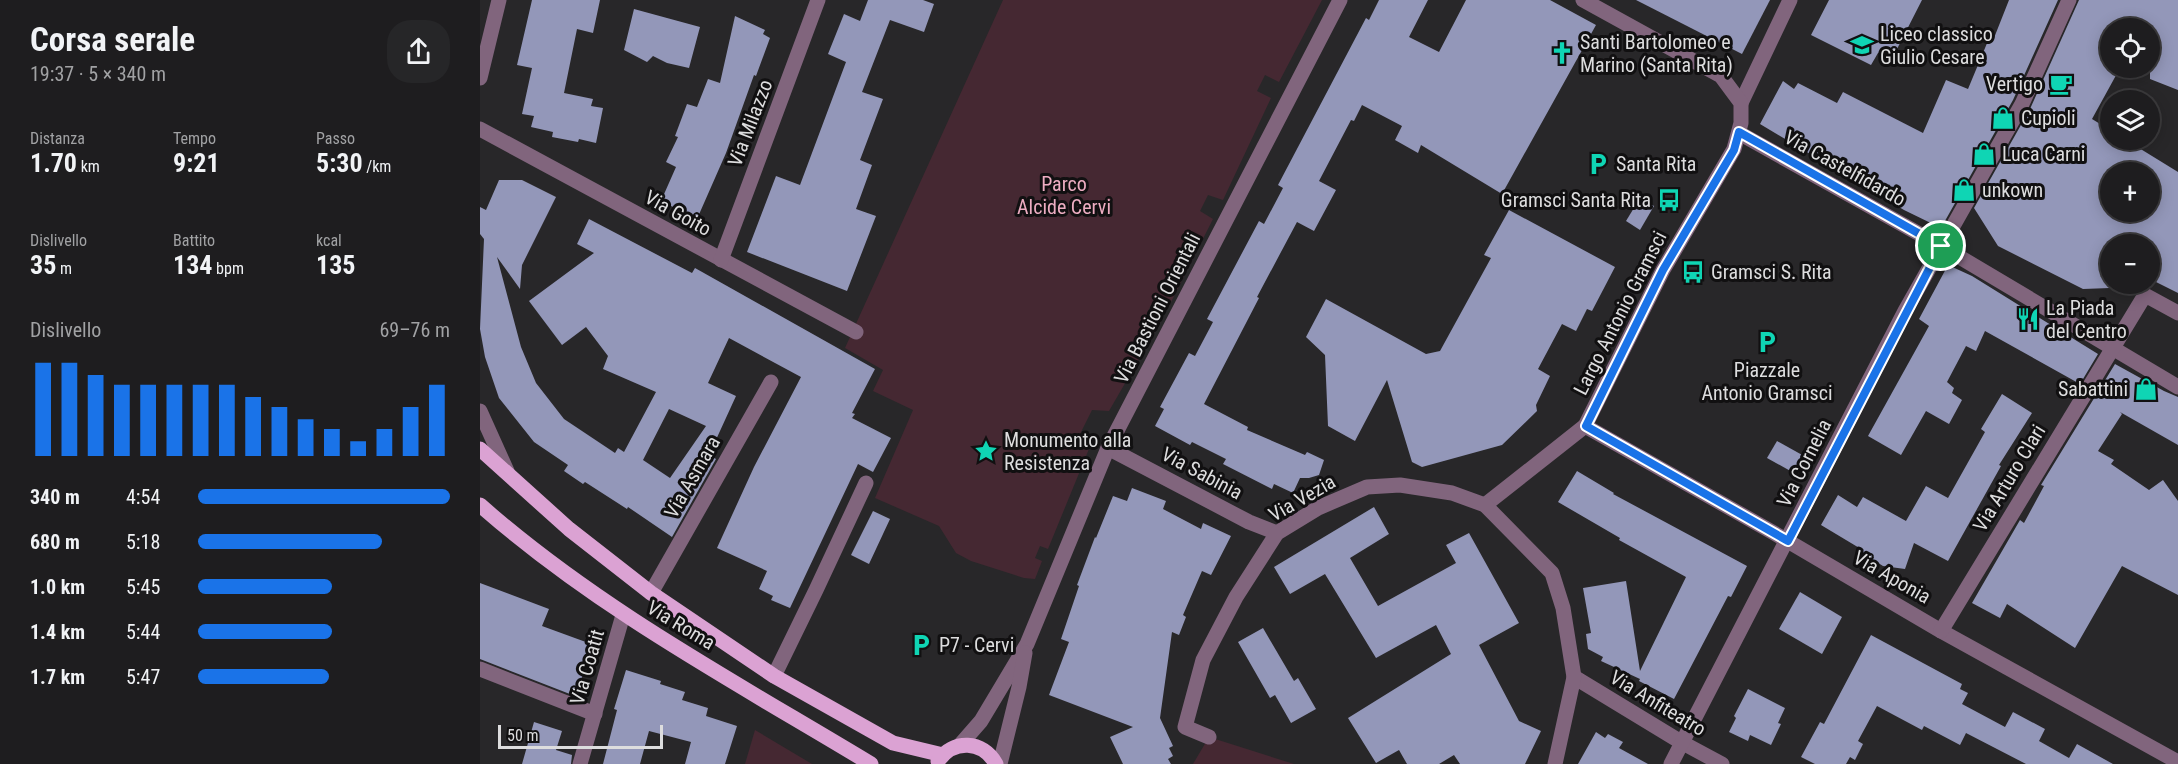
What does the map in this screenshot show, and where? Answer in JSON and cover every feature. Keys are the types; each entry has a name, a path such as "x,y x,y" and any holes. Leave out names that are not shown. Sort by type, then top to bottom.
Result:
{"main road":[{"name":"Via Roma","path":"480,449 569,529 651,593 774,675 893,742 940,759"},
{"name":"Via Roma","path":"480,506 523,543 623,615 871,764"},
{"path":"940,759 951,748 960,745 976,746 984,750 998,764"}],"street":[{"path":"480,78 499,0"},
{"name":"Via Milazzo","path":"721,260 818,0"},
{"name":"Via Bastioni Orientali","path":"960,745 981,721 1027,644 1108,448 1340,0"},
{"path":"1583,0 1721,76 1741,103"},
{"path":"1740,128 1741,103 1790,0"},
{"name":"Via Cornelia","path":"1671,764 1941,246 2022,104 2069,0"},
{"name":"Via Castelfidardo","path":"1740,128 2178,387"},
{"name":"Largo Antonio Gramsci","path":"1586,426 1663,270 1734,150 1740,128"},
{"name":"Via Goito","path":"480,129 856,332"},
{"name":"Via Arturo Clari","path":"1941,631 2145,295 2178,313"},
{"name":"Via Asmara","path":"651,593 771,382"},
{"name":"Via Roma","path":"480,411 507,471"},
{"path":"1485,505 1586,426"},
{"name":"Via Aponia","path":"1586,426 1941,631 2178,762"},
{"name":"Via Sabinia","path":"1108,448 1249,522 1277,533"},
{"path":"774,675 866,483"},
{"name":"Via Vezia","path":"1209,738 1185,727 1203,660 1236,597 1277,533 1318,508 1367,487 1400,485 1435,489 1485,505 1552,573 1563,608 1574,677 1555,764"},
{"name":"Via Coatit","path":"580,764 623,615"},
{"name":"Via Bastioni Orientali","path":"998,764 1019,687 1027,644"},
{"path":"480,669 595,714"},
{"name":"Via Anfiteatro","path":"1574,677 1681,742 1722,764"}],"green space":[{"name":"Parco Alcide Cervi","path":"1003,0 1322,0 1279,82 1265,75 1257,91 1271,98 1223,200 1208,195 1200,211 1213,219 1169,306 1154,299 1147,313 1161,321 1109,411 1092,410 1078,438 1091,444 1048,549 1040,546 1035,558 1042,561 1035,579 1024,578 971,561 956,553 939,526 875,498 913,410 873,391 883,370 845,348"},
{"path":"755,730 812,764 745,764"},
{"path":"1209,737 1294,764 1193,764"}],"building":[{"path":"532,0 600,0 593,33 577,29 564,93 593,99 591,106 603,108 596,143 552,137 553,132 531,127 534,116 522,114 532,68 517,65"},
{"path":"868,0 923,0 934,4 924,32 890,20 862,92 883,99 860,160 872,165 856,209 876,216 847,291 747,252 776,176 800,185 846,62 828,54 844,14 860,21"},
{"path":"1379,0 1428,0 1409,37 1439,52 1466,0 1550,0 1596,25 1502,194 1421,145 1418,153 1395,140 1402,126 1362,105 1354,121 1351,120 1319,181 1336,190 1314,231 1297,222 1204,404 1248,427 1247,430 1305,455 1307,452 1324,460 1319,475 1300,478 1293,493 1274,484 1272,489 1223,464 1226,459 1192,442 1190,445 1155,426 1164,409 1160,407 1189,353 1195,356 1213,322 1207,319 1259,221 1264,224 1283,188 1278,185 1366,18 1369,20"},
{"path":"1636,0 1770,0 1742,54"},
{"path":"1829,0 1922,0 1897,49 1878,53 1871,65 1811,35"},
{"path":"2009,0 2058,0 2013,100 1941,228 1904,210 1760,124 1783,81 1794,89 1798,83 1837,103 1843,92 1923,133 1946,80 1968,89 1990,36 1994,38"},
{"path":"2079,0 2178,0 2178,90 2150,79 2160,78 2160,18 2100,18 2100,78 2115,78 2108,90 2100,90 2100,104 2092,119 2100,124 2100,150 2142,150 2178,172 2178,293 2160,284 2160,234 2100,234 2100,288 2083,289 1998,246 1974,208 2030,109"},
{"path":"634,9 700,27 689,68 667,63 653,56 647,62 624,50"},
{"path":"735,16 765,30 763,34 770,38 726,153 697,219 661,201 676,167 666,162 678,137 675,136 687,104 697,107 708,79 720,83"},
{"path":"499,180 522,180 556,197 522,265 520,289 497,257 521,347 536,383 564,419 615,453 618,448 624,452 656,392 603,369 608,356 586,327 562,345 529,301 594,253 577,244 589,219 692,273 695,268 875,369 852,413 855,414 852,418 891,438 873,472 858,464 790,608 771,600 773,596 759,589 767,571 717,548 754,467 801,377 729,338 708,383 736,396 709,455 716,459 672,537 628,507 627,509 564,471 568,465 534,442 499,398 485,357 480,329 484,239 480,234 480,207 486,210","holes":["669,409 706,426 670,478 643,460"]},
{"path":"1640,198 1654,206 1640,230 1626,221"},
{"path":"1509,210 1615,267 1592,311 1587,309 1576,331 1562,324 1538,369 1550,376 1536,405 1537,411 1502,445 1422,467 1412,462 1387,380 1355,441 1328,426 1325,355 1306,337 1326,299 1426,354 1440,351 1491,258 1484,255"},
{"path":"1948,265 1972,276 2098,354 2080,384 1985,331 1976,351 1966,346 1947,382 1954,388 1952,393 1962,400 1949,424 1926,411 1901,455 1868,436 1929,326 1919,319"},
{"path":"2115,364 2178,397 2178,445 2120,412 2122,414 2098,451 2114,460 2111,464 2149,490 2163,480 2178,501 2178,595 2122,566 2075,648 2007,604 2000,618 1972,603 2020,520 2024,523 2044,486 2041,485"},
{"path":"2002,394 2032,413 1999,465 2001,466 1948,561 1914,543 1905,569 1883,566 1859,551 1861,549 1821,525 1838,495 1857,507 1863,497 1906,521 1926,486 1948,498 1985,432 1981,429"},
{"path":"1777,441 1804,456 1794,473 1767,458"},
{"path":"1577,471 1613,494 1747,566 1731,597 1728,596 1674,699 1639,681 1640,679 1601,661 1603,657 1588,649 1586,634 1591,633 1583,588 1626,581 1640,671 1686,577 1619,540 1620,538 1558,502"},
{"path":"1132,488 1166,501 1163,509 1201,529 1203,523 1231,536 1211,575 1202,571 1183,615 1186,617 1179,635 1172,632 1160,718 1173,746 1169,748 1173,756 1168,759 1171,764 1123,764 1110,737 1133,727 1049,695 1069,642 1061,639 1079,586 1077,585 1095,537 1113,496 1127,501"},
{"path":"1374,507 1389,534 1350,558 1378,606 1456,563 1446,545 1469,533 1519,623 1479,645 1519,721 1541,731 1525,764 1460,764 1454,755 1439,764 1407,764 1399,750 1376,763 1348,718 1451,654 1436,625 1376,658 1325,574 1290,594 1274,567"},
{"path":"873,511 890,519 869,564 851,555"},
{"path":"480,583 549,609 542,626 594,645 575,696 480,659"},
{"path":"1800,592 1842,617 1822,654 1779,629"},
{"path":"1263,628 1294,681 1298,678 1316,709 1291,723 1275,695 1270,698 1238,642"},
{"path":"1871,635 1962,684 1960,689 1968,693 1962,704 2005,727 2013,712 2045,729 2039,741 2069,758 2077,744 2113,764 2026,764 1966,733 1960,745 1924,726 1922,730 1877,706 1858,741 1863,744 1855,760 1850,757 1846,764 1815,764 1801,757 1820,722 1824,724"},
{"path":"626,670 661,681 660,684 685,692 682,700 708,708 706,716 737,726 725,764 685,764 691,742 649,731 640,764 603,764 617,710 614,709"},
{"path":"1748,689 1785,708 1778,723 1781,724 1771,745 1750,735 1748,741 1729,732 1736,718 1734,716"},
{"path":"534,722 562,731 556,750 572,755 571,764 522,764"},
{"path":"1596,732 1605,738 1608,734 1623,742 1619,748 1648,764 1578,764"}],"place":[{"name":"Liceo classico Giulio Cesare","path":"1862,45"},
{"name":"Santi Bartolomeo e Marino (Santa Rita)","path":"1562,53"},
{"name":"Vertigo","path":"2061,84"},
{"name":"Cupioli","path":"2003,118"},
{"name":"Luca Carni","path":"1984,154"},
{"name":"Santa Rita","path":"1598,164"},
{"name":"unkown","path":"1964,190"},
{"name":"Gramsci Santa Rita","path":"1669,200"},
{"name":"Gramsci S. Rita","path":"1693,272"},
{"name":"La Piada del Centro","path":"2028,319"},
{"name":"Piazzale Antonio Gramsci","path":"1767,342"},
{"name":"Sabattini","path":"2146,389"},
{"name":"Monumento alla Resistenza","path":"986,451"},
{"name":"P7 - Cervi","path":"921,645"}],"route":[{"path":"1739,132 1941,246 1905,311 1788,541 1586,426 1663,270 1734,150 1739,132"}]}
